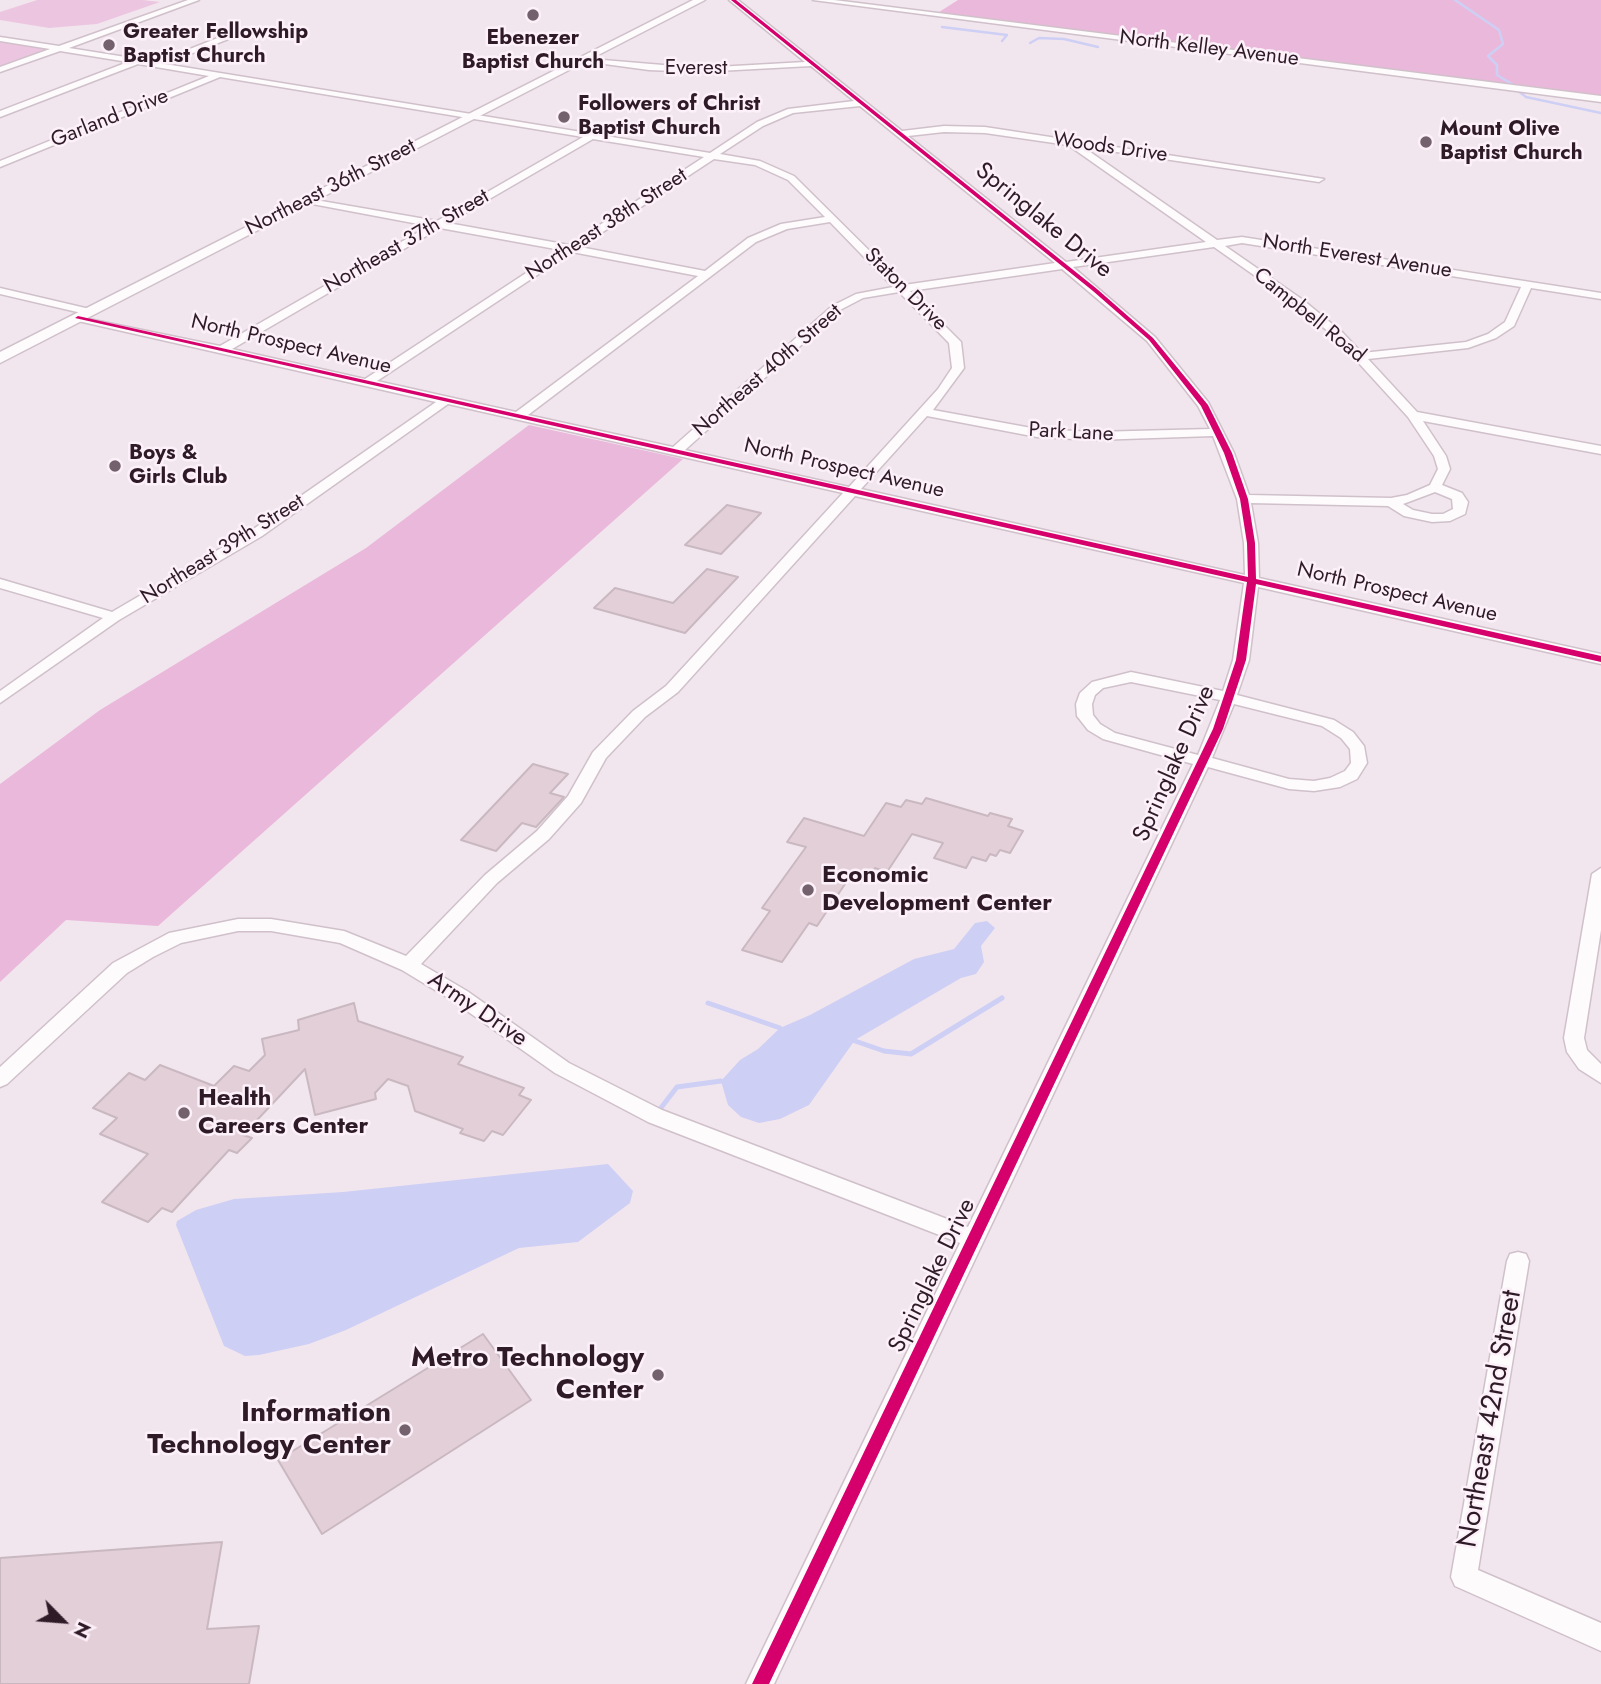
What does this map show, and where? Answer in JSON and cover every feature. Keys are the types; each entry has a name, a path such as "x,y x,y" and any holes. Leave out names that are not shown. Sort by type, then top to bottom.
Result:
{"main road":[{"name":"Northeast 36th Street","path":"662,17 687,0"},
{"name":"Northeast 36th Street","path":"0,358 662,17 700,0"}],"street":[{"path":"0,70 195,0"},
{"name":"Springlake Drive","path":"733,0 1063,264 1151,339 1204,405 1218,432 1244,499 1251,542 1252,580 1246,634 1230,698 1203,761 760,1684"},
{"name":"North Kelley Avenue","path":"817,0 1601,99"},
{"path":"157,64 238,32"},
{"name":"Staton Drive","path":"0,39 757,163 782,172 833,219 949,333 958,349 956,375 925,412 672,689 639,714 599,756 575,799 543,835 491,879 409,965"},
{"name":"Everest","path":"579,60 640,68 699,70 812,64"},
{"path":"0,114 139,61"},
{"name":"Garland Drive","path":"0,164 221,74"},
{"name":"Northeast 38th Street","path":"367,383 774,117 810,108 860,103"},
{"name":"Woods Drive","path":"900,134 961,128 1319,179"},
{"name":"Northeast 37th Street","path":"222,350 593,135"},
{"name":"Campbell Road","path":"1071,143 1299,302 1362,356 1413,415 1440,456 1444,469 1434,487"},
{"path":"307,200 706,274"},
{"path":"519,416 706,274 767,232 833,219"},
{"name":"North Everest Avenue","path":"904,288 1215,242 1266,242 1601,296"},
{"path":"1362,356 1468,345 1493,336 1510,324 1528,284"},
{"name":"Northeast 40th Street","path":"677,452 836,308 860,296 904,288"},
{"name":"North Prospect Avenue","path":"0,291 222,350 1601,659"},
{"name":"Northeast 39th Street","path":"0,698 114,617 257,533 446,400"},
{"name":"Park Lane","path":"925,412 1037,433 1121,436 1218,432"},
{"path":"1413,415 1601,450"},
{"path":"1244,499 1391,502 1411,498 1434,487 1457,496 1461,502 1460,511 1455,515 1432,518 1409,513 1391,502"},
{"path":"0,583 114,617"},
{"path":"1131,677 1230,698 1328,723 1353,742 1358,749 1359,763 1351,775 1334,783 1314,786 1290,784 1131,743 1102,731 1085,716 1084,704 1088,693 1098,685 1131,677"},
{"path":"1600,1074 1577,1052 1574,1038 1601,874"},
{"name":"Army Drive","path":"0,1079 120,968 146,951 207,929 271,925 344,937 409,965 460,996 562,1068 636,1107 974,1239"},
{"name":"Northeast 42nd Street","path":"1518,1261 1464,1577 1601,1637"}],"shaded area":[{"path":"37,0 160,2 97,24 49,28 0,20 0,12"},
{"path":"958,0 1601,0 1601,96 936,14"},
{"path":"0,40 51,48 0,68"},
{"path":"529,425 683,459 158,926 66,920 0,982 0,784 100,710 366,548"}],"water":[{"path":"987,921 995,928 981,946 984,962 976,974 961,978 855,1040 809,1105 780,1119 759,1123 741,1117 728,1105 721,1081 740,1060 758,1049 780,1028 810,1015 914,959 954,949 975,923"},
{"path":"608,1164 633,1191 630,1203 578,1242 519,1248 346,1330 309,1344 259,1355 245,1356 224,1346 176,1225 177,1221 196,1210 234,1199 343,1192"}],"building":[{"path":"727,505 761,513 721,554 685,545"},
{"path":"707,569 738,577 685,633 594,608 615,588 673,603"},
{"path":"533,764 568,774 550,793 564,797 536,827 522,823 496,851 461,840"},
{"name":"Economic Development Center","path":"926,798 988,816 990,813 1012,819 1008,826 1023,831 1010,853 1000,850 996,856 990,854 986,861 972,857 966,868 934,858 943,843 912,834 887,872 875,868 865,883 849,878 817,926 809,923 782,962 742,950 770,911 762,908 806,847 787,842 804,818 864,836 886,803 901,807 906,800 922,804"},
{"name":"Health Careers Center","path":"354,1003 358,1021 463,1057 458,1064 524,1088 519,1095 531,1100 503,1135 492,1131 484,1141 460,1133 463,1129 415,1111 408,1086 388,1079 375,1093 376,1099 315,1115 305,1069 243,1135 252,1138 237,1153 229,1150 172,1212 162,1208 148,1222 102,1202 148,1154 100,1134 117,1118 93,1108 129,1073 145,1080 160,1065 214,1086 234,1066 249,1071 265,1055 262,1039 299,1030 298,1020"},
{"name":"Information Technology Center","path":"483,1334 531,1400 322,1534 278,1460"},
{"path":"222,1542 207,1629 259,1626 249,1684 0,1684 0,1558"}],"waterway":[{"path":"1455,0 1499,30 1503,44 1488,56 1497,65 1497,75 1515,86"},
{"path":"942,27 1007,35 1002,41"},
{"path":"1030,43 1039,38 1064,39 1098,47"},
{"path":"1517,90 1526,97 1601,113"},
{"path":"855,1041 884,1051 911,1054 1002,998"},
{"path":"708,1003 780,1028"},
{"path":"657,1113 677,1087 721,1081"}],"cycle path":[{"path":"733,0 1095,290 1151,339 1204,405 1228,453 1244,499 1251,543 1252,580 1241,660 1218,729 760,1684"},
{"path":"78,318 1601,659"}],"place":[{"name":"Ebenezer Baptist Church","path":"533,15"},
{"name":"Greater Fellowship Baptist Church","path":"109,45"},
{"name":"Followers of Christ Baptist Church","path":"564,117"},
{"name":"Mount Olive Baptist Church","path":"1426,142"},
{"name":"Boys & Girls Club","path":"115,466"},
{"name":"Economic Development Center","path":"808,890"},
{"name":"Health Careers Center","path":"184,1113"},
{"name":"Metro Technology Center","path":"658,1375"},
{"name":"Information Technology Center","path":"405,1430"}]}
